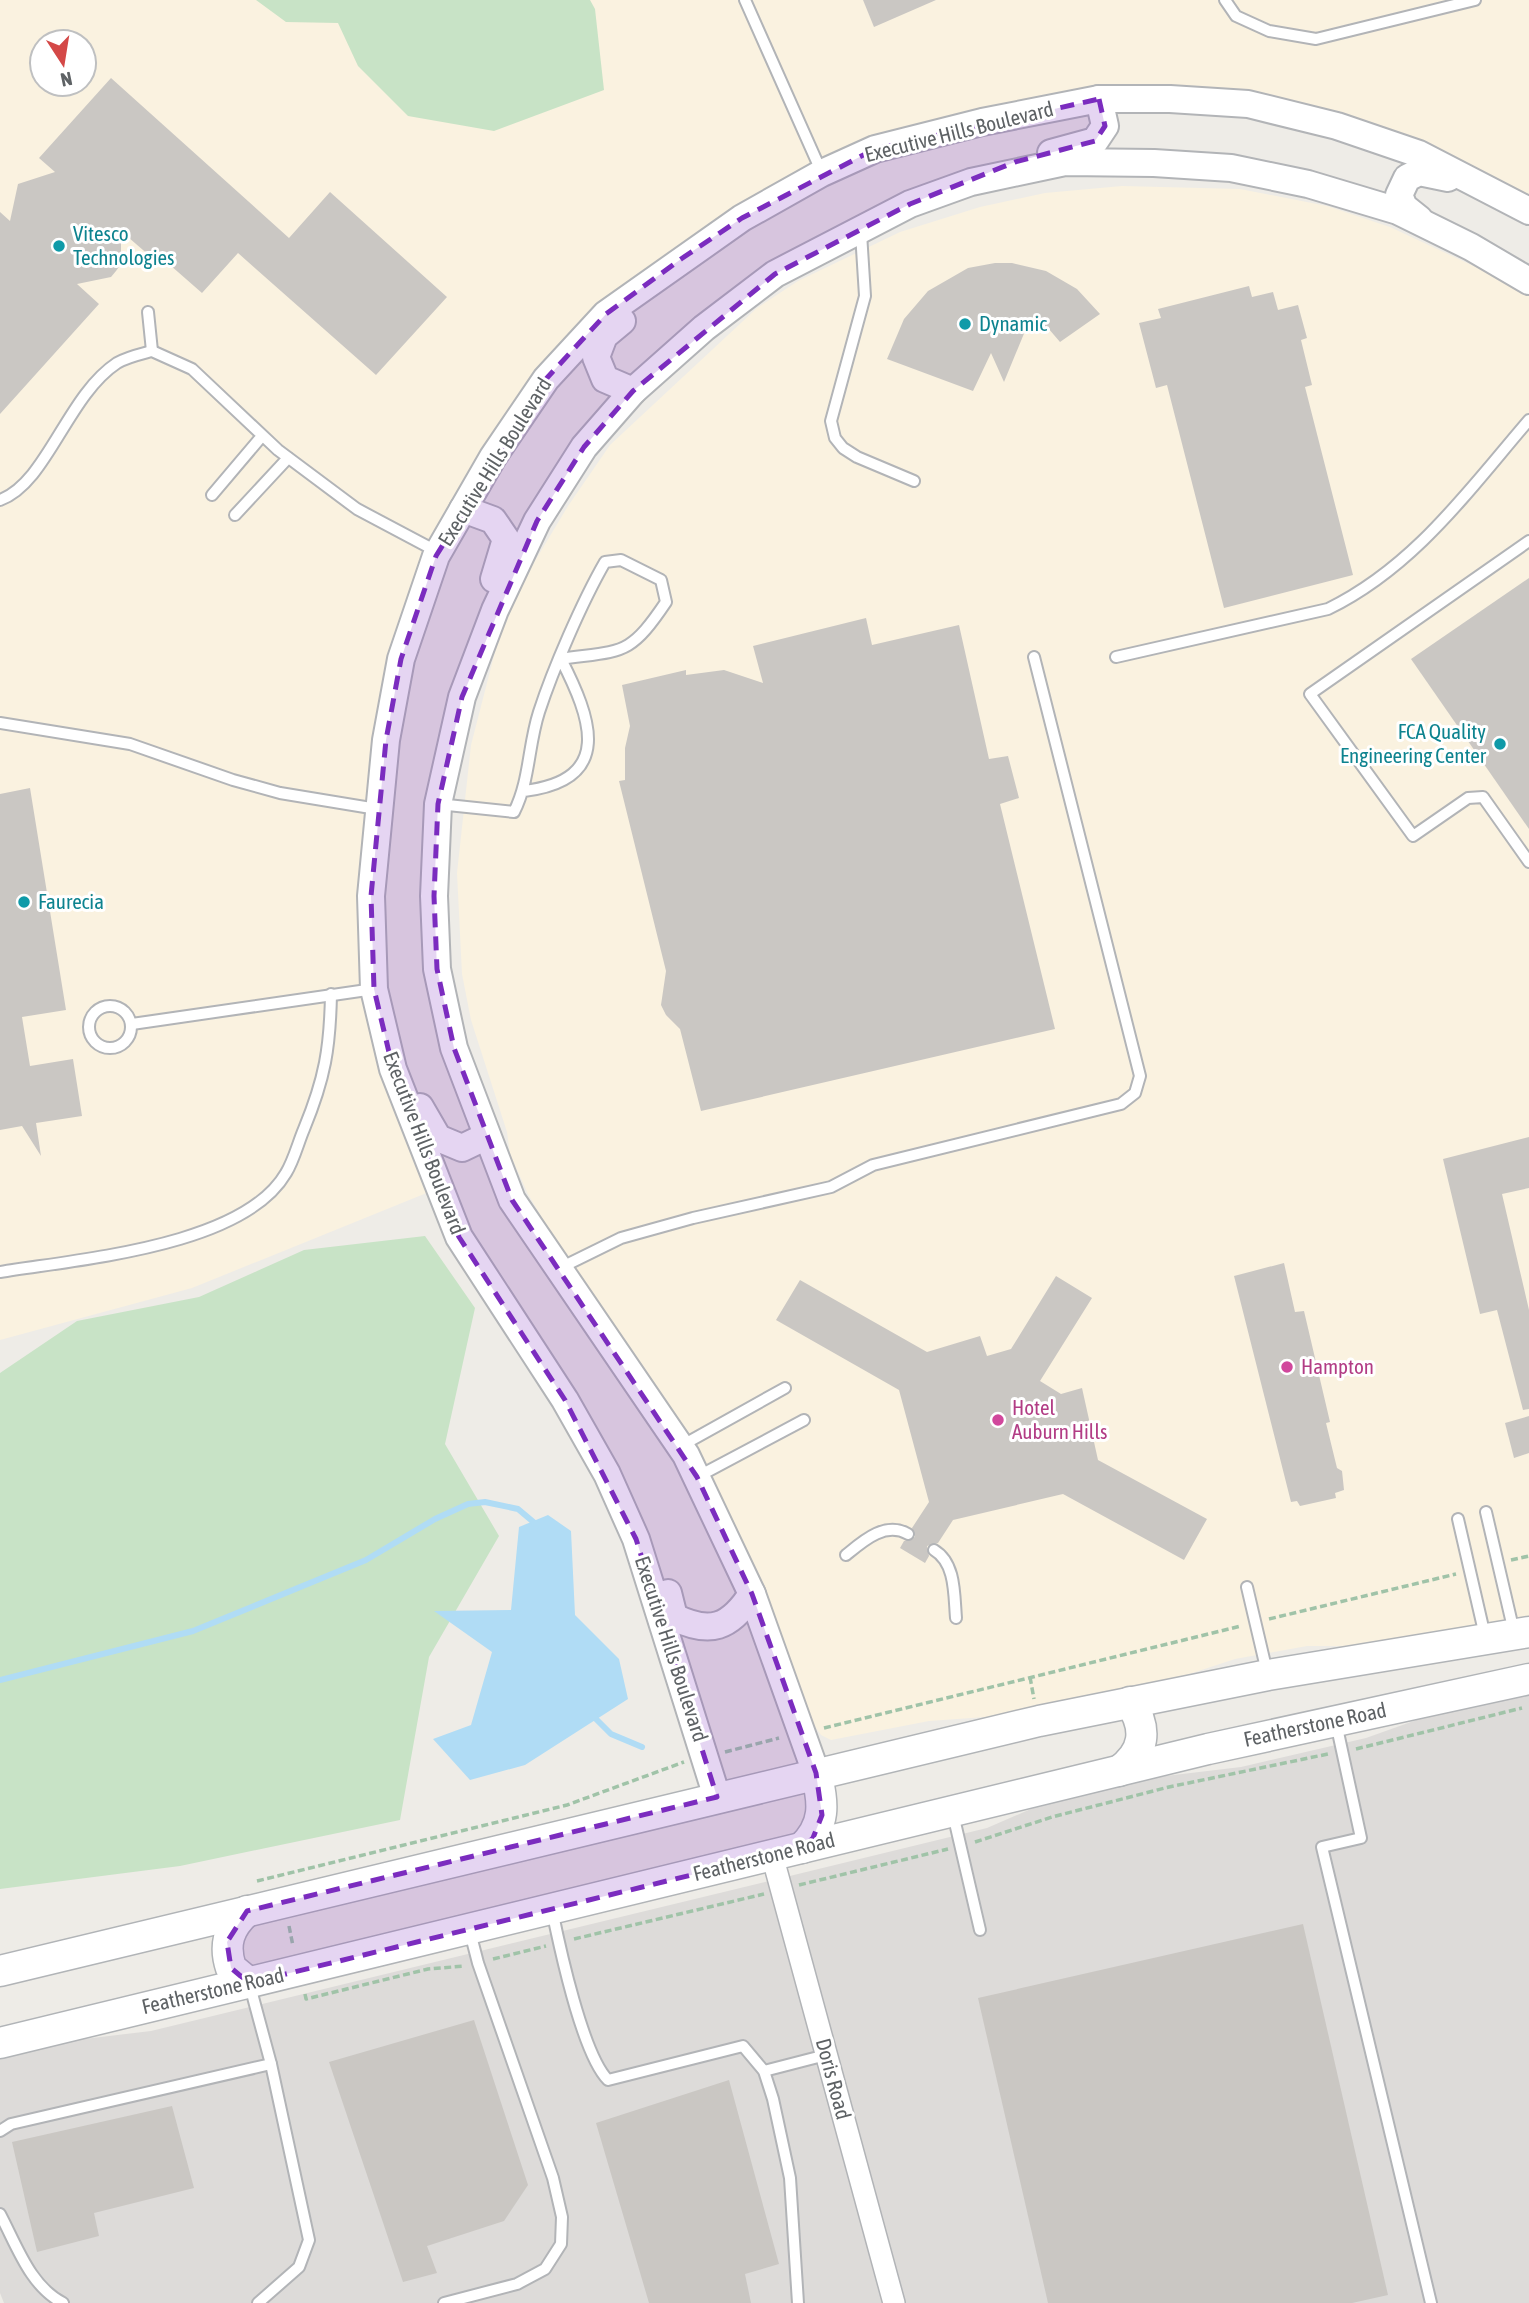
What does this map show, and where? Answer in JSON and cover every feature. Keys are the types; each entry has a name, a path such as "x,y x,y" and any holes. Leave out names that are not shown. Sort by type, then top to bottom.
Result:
{"main road":[{"path":"0,1971 249,1897 717,1797 1130,1702 1268,1675 1510,1635"},
{"name":"Featherstone Road","path":"0,2043 1119,1770 1529,1679"},
{"path":"1119,1770 1131,1762 1142,1744 1140,1721 1130,1702"},
{"path":"802,1848 813,1838 822,1815 816,1773"},
{"path":"249,1897 227,1942 231,1968 249,1983"}],"street":[{"name":"Executive Hills Boulevard","path":"717,1797 636,1539 607,1474 565,1400 459,1237 393,1069 373,989 371,896 377,809 386,740 401,659 438,552 493,457 546,379 606,314 742,218 822,173 875,149 982,122 1099,99 1170,99 1248,104 1337,126 1419,154 1529,211"},
{"path":"462,697 495,610 537,521 584,447 633,391 704,328 775,274 910,204 971,182 1015,162 1095,141 1105,126 1099,99"},
{"path":"971,182 1065,162 1154,163 1231,168 1308,184 1398,211 1529,281"},
{"path":"1425,224 1404,207 1399,195 1407,178 1419,172 1446,177 1529,224"},
{"path":"633,391 605,379 596,357 604,336 641,304 681,259"},
{"path":"463,509 493,520 506,539 502,561 466,649 462,697 439,804 434,896 437,969 454,1048 512,1200 557,1270 680,1447 697,1477 752,1594 816,1773"},
{"path":"373,989 398,1033 421,1109 438,1138 462,1147 488,1136"},
{"path":"607,1474 638,1519 662,1568 674,1618 696,1628 724,1625 742,1610 752,1594"},
{"name":"Doris Road","path":"772,1855 894,2303"}],"lane":[{"path":"745,0 822,173"},
{"path":"1225,0 1236,16 1269,31 1316,39 1475,0"},
{"path":"861,230 865,296 831,421 835,438 857,457 914,481"},
{"path":"148,312 152,351"},
{"path":"0,500 23,487 72,410 96,381 119,362 152,351 192,369 262,436 356,509 438,552"},
{"path":"1116,657 1328,609 1355,596 1413,551 1443,523 1529,420"},
{"path":"212,495 262,436"},
{"path":"235,515 288,458"},
{"path":"1529,541 1310,694 1413,836 1468,798 1483,797 1529,862"},
{"path":"439,804 514,812 524,792 539,714 561,659 605,562 621,560 661,580 666,602 644,635 629,647 561,659"},
{"path":"557,1270 621,1238 692,1218 831,1187 873,1165 1121,1104 1135,1093 1140,1076 1034,657"},
{"path":"524,792 549,788 570,777 579,767 588,745 587,716 561,659"},
{"path":"0,723 130,744 268,790 377,809"},
{"path":"132,1024 373,989"},
{"path":"0,1272 172,1244 214,1228 255,1205 285,1175 321,1089 328,1059 331,993"},
{"path":"107,1006 123,1010 132,1024 127,1040 113,1049 97,1044 88,1030 92,1014 107,1006"},
{"path":"680,1447 785,1388"},
{"path":"697,1477 804,1420"},
{"path":"1486,1512 1510,1635"},
{"path":"1458,1519 1510,1635"},
{"path":"846,1555 879,1531 902,1531 908,1534"},
{"path":"933,1550 941,1554 950,1571 956,1618"},
{"path":"1247,1587 1268,1675"},
{"path":"1336,1721 1361,1838 1322,1847 1431,2303"},
{"path":"952,1811 980,1930"},
{"path":"551,1909 577,2010 598,2071 608,2080 743,2046 764,2071 790,2178 798,2303"},
{"path":"444,2303 517,2284 545,2269 561,2244 562,2217 553,2178 469,1930"},
{"path":"249,1983 271,2064 309,2240 299,2267 258,2303"},
{"path":"764,2071 826,2055"},
{"path":"0,2131 11,2124 271,2064"},
{"path":"0,2214 34,2279 51,2297 63,2303"}],"path":[{"path":"1509,1561 1529,1556"},
{"path":"1269,1619 1461,1572"},
{"path":"818,1729 1248,1625"},
{"path":"1030,1677 1036,1707"},
{"path":"1363,1748 1529,1706"},
{"path":"719,1753 790,1735"},
{"path":"983,1840 1052,1817 1169,1787 1322,1755"},
{"path":"249,1897 567,1805 690,1760"},
{"path":"808,1883 941,1850"},
{"path":"881,1854 884,1864"},
{"path":"577,1939 751,1897"},
{"path":"289,1926 295,1957"},
{"path":"498,1958 543,1947"},
{"path":"305,1994 306,1999 428,1969 457,1968"}],"highlighted area":[{"path":"1099,99 1105,126 1095,141 1015,162 910,204 775,274 633,391 584,447 537,521 462,697 438,804 434,896 437,969 454,1048 512,1200 697,1477 752,1594 816,1773 822,1815 813,1838 802,1848 249,1983 239,1976 231,1968 227,1942 247,1911 717,1797 636,1539 565,1400 459,1237 393,1069 374,989 371,896 386,740 401,659 436,556 546,379 606,314 681,259 742,218 875,149"}],"shaded area":[{"path":"0,0 1529,0 1529,198 1369,129 1120,94 845,157 553,364 425,569 365,922 434,1190 192,1288 0,1340"},
{"path":"1122,186 1240,189 1327,206 1390,227 1529,292 1529,1619 1364,1646 1307,1646 1235,1659 1171,1680 1013,1715 929,1721 831,1740 821,1735 807,1715 766,1589 724,1501 679,1423 558,1245 528,1194 510,1154 507,1132 471,1020 462,974 457,873 471,745 496,648 513,605 535,561 568,506 610,445 757,308 798,281 900,232 980,207 1045,193"},
{"path":"1529,1692 1529,2303 4,2303 0,2293 0,2054 42,2044 151,2031 987,1828 1040,1805 1132,1780 1241,1767 1366,1738 1439,1712"}],"green space":[{"path":"256,0 590,0 595,9 604,90 494,131 408,116 358,66 338,23 286,22"},
{"path":"425,1236 475,1308 445,1444 499,1536 429,1657 400,1820 180,1866 0,1889 0,1373 77,1321 199,1297 304,1250"}],"water":[{"path":"548,1515 571,1531 575,1615 619,1659 628,1699 525,1765 470,1780 433,1739 471,1725 492,1652 434,1611 511,1610 519,1527"}],"building":[{"path":"863,0 936,0 874,27"},
{"name":"Vitesco Technologies","path":"111,78 289,238 330,192 447,297 376,375 238,253 202,293 162,258 158,263 121,231 121,264 116,271 111,277 77,284 99,304 0,414 0,212 10,221 18,184 55,172 39,158 93,98 98,98 98,92"},
{"name":"Dynamic","path":"1012,263 1046,271 1077,289 1100,314 1060,342 1048,328 1030,319 1004,382 991,353 973,391 887,359 904,319 928,291 968,268"},
{"path":"1249,286 1252,297 1273,292 1278,310 1298,305 1307,338 1301,340 1312,385 1305,387 1353,575 1224,608 1167,385 1156,388 1139,323 1161,318 1158,309"},
{"name":"FCA Quality Engineering Center","path":"1529,578 1529,829 1411,659"},
{"path":"866,618 872,645 959,625 989,759 1008,756 1019,798 1000,804 1055,1029 701,1111 680,1029 666,1015 661,1005 666,971 619,781 625,780 625,748 630,726 622,685 686,670 686,675 724,670 763,683 753,646"},
{"name":"Faurecia","path":"30,788 66,1010 22,1017 30,1066 73,1059 82,1116 36,1123 41,1156 22,1126 0,1130 0,794"},
{"path":"1529,1137 1529,1188 1502,1194 1529,1310 1529,1409 1523,1410 1497,1310 1480,1314 1443,1159"},
{"name":"Hampton","path":"1284,1263 1295,1312 1304,1311 1330,1422 1326,1423 1337,1468 1342,1471 1344,1490 1335,1493 1336,1498 1300,1506 1297,1501 1291,1502 1234,1276"},
{"name":"Hotel Auburn Hills","path":"1056,1276 1092,1298 1040,1381 1061,1394 1082,1388 1098,1460 1207,1519 1184,1560 1063,1494 953,1520 938,1543 927,1546 929,1556 925,1563 900,1548 904,1541 915,1537 912,1528 929,1502 899,1390 776,1320 800,1280 927,1352 980,1336 987,1356 1011,1349"},
{"path":"1529,1416 1529,1453 1514,1458 1505,1423"},
{"path":"1303,1924 1388,2295 1352,2303 1048,2303 978,1998"},
{"path":"474,2020 528,2185 504,2221 427,2246 437,2273 403,2282 329,2062"},
{"path":"729,2080 779,2264 745,2274 751,2303 649,2303 596,2123"},
{"path":"172,2106 194,2188 94,2213 99,2236 37,2252 12,2142"}],"waterway":[{"path":"0,1680 193,1631 366,1560 435,1519 468,1504 485,1502 518,1509 537,1525"},
{"path":"592,1715 611,1734 642,1747"}],"place":[{"name":"Vitesco Technologies","path":"59,246"},
{"name":"Dynamic","path":"965,324"},
{"name":"FCA Quality Engineering Center","path":"1500,744"},
{"name":"Faurecia","path":"24,902"},
{"name":"Hampton","path":"1287,1367"},
{"name":"Hotel Auburn Hills","path":"998,1420"}]}
